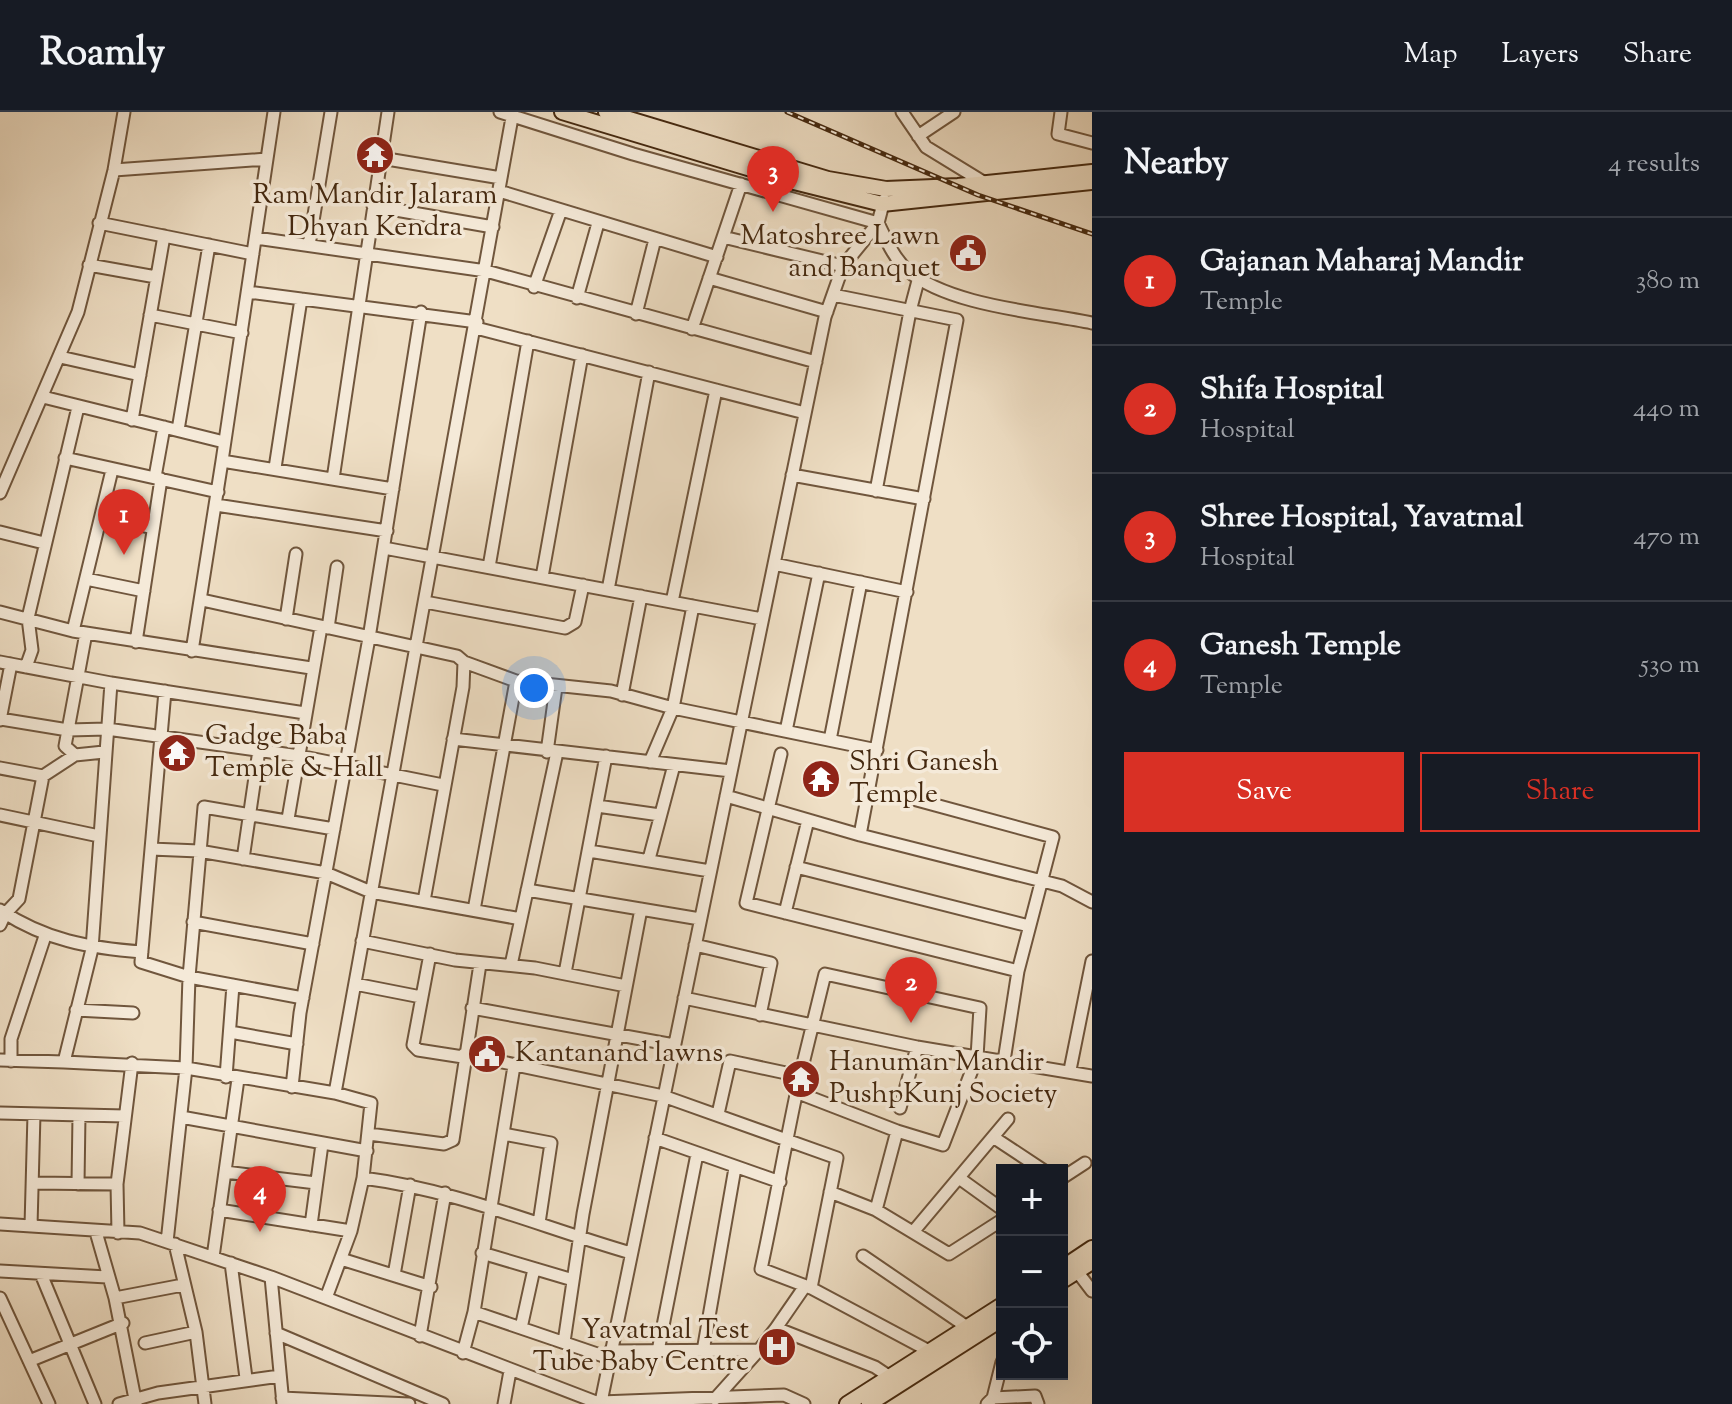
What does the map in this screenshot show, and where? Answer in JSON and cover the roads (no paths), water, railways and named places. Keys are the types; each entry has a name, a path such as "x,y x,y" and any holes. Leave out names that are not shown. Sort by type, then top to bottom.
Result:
{"main road":[{"path":"562,112 794,182 884,197 997,192 1092,182"},
{"path":"606,112 884,197 978,179 1092,172"},
{"path":"1070,1267 1092,1248"},
{"path":"1070,1267 1092,1262"},
{"path":"869,1404 951,1345 967,1327 997,1308"},
{"path":"847,1404 931,1352 996,1322"}],"street":[{"path":"0,493 78,312 114,170 124,112"},
{"path":"192,651 274,112"},
{"path":"309,245 331,112"},
{"path":"333,479 388,112"},
{"path":"902,112 918,136 935,153 997,192"},
{"path":"918,136 954,112"},
{"path":"1061,112 1058,134 1092,143"},
{"path":"335,1093 477,325 501,178 508,113 878,223 895,256 919,277 952,292 1092,323"},
{"path":"381,158 501,178"},
{"path":"114,170 267,159"},
{"path":"692,329 741,184"},
{"path":"499,191 717,257"},
{"path":"601,1403 827,312 843,266 878,223 884,197"},
{"path":"373,206 493,227"},
{"path":"534,287 561,210"},
{"path":"99,223 253,254"},
{"path":"577,298 598,223"},
{"path":"132,420 164,236"},
{"path":"723,237 843,266"},
{"path":"256,238 486,271 534,287 816,362"},
{"path":"636,314 655,239"},
{"path":"178,430 209,245"},
{"path":"89,265 156,277"},
{"path":"876,491 919,277"},
{"path":"709,278 827,312"},
{"path":"248,292 421,312 805,413"},
{"path":"833,295 957,320 860,835"},
{"path":"275,468 301,299"},
{"path":"292,1087 303,998 369,638 421,312"},
{"path":"150,315 242,333"},
{"path":"489,567 528,341"},
{"path":"542,577 582,355"},
{"path":"60,357 140,375"},
{"path":"608,590 649,372"},
{"path":"672,602 716,390"},
{"path":"43,397 224,442"},
{"path":"26,667 32,650 28,618 78,407"},
{"path":"136,642 164,427"},
{"path":"65,458 218,492"},
{"path":"222,461 393,489"},
{"path":"75,755 65,746 79,678 86,579 112,470"},
{"path":"792,475 924,499"},
{"path":"216,505 387,531"},
{"path":"101,516 153,528"},
{"path":"0,532 44,543"},
{"path":"384,548 762,619"},
{"path":"286,619 296,554"},
{"path":"774,564 907,592"},
{"path":"288,819 311,668 337,567"},
{"path":"786,731 819,573"},
{"path":"86,579 144,591"},
{"path":"830,740 861,582"},
{"path":"425,602 565,628 575,622 583,585"},
{"path":"622,695 641,596"},
{"path":"202,600 457,656 464,662 516,681 556,687 598,688 673,708 877,750"},
{"path":"650,762 673,708 693,606"},
{"path":"0,612 80,632 311,668"},
{"path":"424,901 464,662"},
{"path":"305,713 79,678 6,663 0,719 68,730 107,729 161,735 299,756 443,785"},
{"path":"474,910 516,681"},
{"path":"64,1062 92,949 111,683"},
{"path":"511,965 552,752 556,687"},
{"path":"165,691 141,962 189,977 303,998"},
{"path":"453,739 731,771"},
{"path":"243,859 259,750"},
{"path":"0,768 43,776 75,755 104,752"},
{"path":"781,754 746,903 1018,971"},
{"path":"565,973 606,756"},
{"path":"649,859 674,765"},
{"path":"43,776 19,899 2,916 45,936 92,949 142,952"},
{"path":"726,796 860,835 1062,886 1092,902"},
{"path":"902,796 1053,837 1039,880 1018,971 1004,1061"},
{"path":"597,806 660,815"},
{"path":"205,1404 196,1332 171,1243 204,807 250,812 334,829"},
{"path":"0,815 99,836"},
{"path":"785,913 808,820"},
{"path":"151,849 199,851 326,873 371,892 521,919"},
{"path":"589,851 710,871"},
{"path":"796,867 1029,926"},
{"path":"527,890 700,919"},
{"path":"564,1342 579,1238 641,909"},
{"path":"193,922 313,944"},
{"path":"45,936 6,1060 132,1063 186,1068 335,1093 371,1103 363,1178 351,1231 326,1298"},
{"path":"362,941 480,964 565,973 626,986"},
{"path":"695,945 771,963 760,1015"},
{"path":"430,954 413,1045 418,1050 464,1056 663,1096 837,1158 808,1287 759,1350 715,1399"},
{"path":"1070,1070 1087,1013 1092,961"},
{"path":"369,1134 450,1142 480,964"},
{"path":"796,1092 897,1131 943,1145 977,1057 981,1011 978,1006 825,974 796,1092 789,1141 761,1269 808,1287 931,1352"},
{"path":"355,984 421,997"},
{"path":"213,1257 231,1127 233,985"},
{"path":"684,998 917,1047 1092,1076"},
{"path":"472,1008 674,1045"},
{"path":"76,1010 133,1013"},
{"path":"230,1032 297,1044"},
{"path":"900,1108 917,1047"},
{"path":"718,1114 730,1061 800,1076"},
{"path":"118,1233 117,1184 132,1063"},
{"path":"463,1353 474,1312 514,1066"},
{"path":"0,1113 125,1116"},
{"path":"31,1226 34,1114"},
{"path":"78,1184 79,1115"},
{"path":"181,1117 367,1151"},
{"path":"913,1232 1008,1119"},
{"path":"876,1210 897,1131"},
{"path":"503,1134 551,1143 539,1223"},
{"path":"993,1137 1034,1164"},
{"path":"655,1138 780,1182"},
{"path":"311,1225 322,1144"},
{"path":"658,1351 697,1154"},
{"path":"1068,1174 1085,1163"},
{"path":"703,1351 735,1168"},
{"path":"225,1172 316,1183"},
{"path":"363,1178 445,1193 631,1253"},
{"path":"959,1178 996,1205"},
{"path":"34,1183 117,1184"},
{"path":"394,1275 410,1185"},
{"path":"830,1192 876,1210 949,1254 996,1224"},
{"path":"420,1336 445,1193"},
{"path":"219,1210 351,1231"},
{"path":"0,1224 140,1233 271,1277 510,1371 601,1403 784,1395 804,1404"},
{"path":"96,1232 123,1323 124,1350 136,1402"},
{"path":"482,1253 573,1280"},
{"path":"863,1256 967,1327"},
{"path":"341,1259 431,1287"},
{"path":"231,1263 246,1378"},
{"path":"1070,1267 1092,1291"},
{"path":"521,1328 534,1269"},
{"path":"0,1271 107,1277"},
{"path":"41,1274 95,1404"},
{"path":"271,1277 282,1401 409,1404"},
{"path":"115,1298 183,1285"},
{"path":"0,1298 49,1404"},
{"path":"474,1312 610,1354 759,1350"},
{"path":"29,1361 123,1323"},
{"path":"776,1328 875,1367 890,1377"},
{"path":"145,1343 196,1332"},
{"path":"276,1333 443,1404"},
{"path":"504,1404 510,1371"},
{"path":"119,1404 246,1378 280,1376"},
{"path":"996,1380 990,1401 1035,1396 1038,1404"}],"railway":[{"path":"787,112 978,195 1092,234"}],"place":[{"name":"Ram Mandir Jalaram Dhyan Kendra","path":"375,155"},
{"name":"Shree Hospital, Yavatmal","path":"773,212"},
{"name":"Matoshree Lawn and Banquet","path":"968,253"},
{"name":"Gajanan Maharaj Mandir","path":"124,555"},
{"name":"Gadge Baba Temple & Hall","path":"177,753"},
{"name":"Shri Ganesh Temple","path":"821,779"},
{"name":"Shifa Hospital","path":"911,1023"},
{"name":"Kantanand lawns","path":"487,1054"},
{"name":"Hanuman Mandir PushpKunj Society","path":"801,1079"},
{"name":"Ganesh Temple","path":"260,1232"},
{"name":"Yavatmal Test Tube Baby Centre","path":"777,1347"}]}
